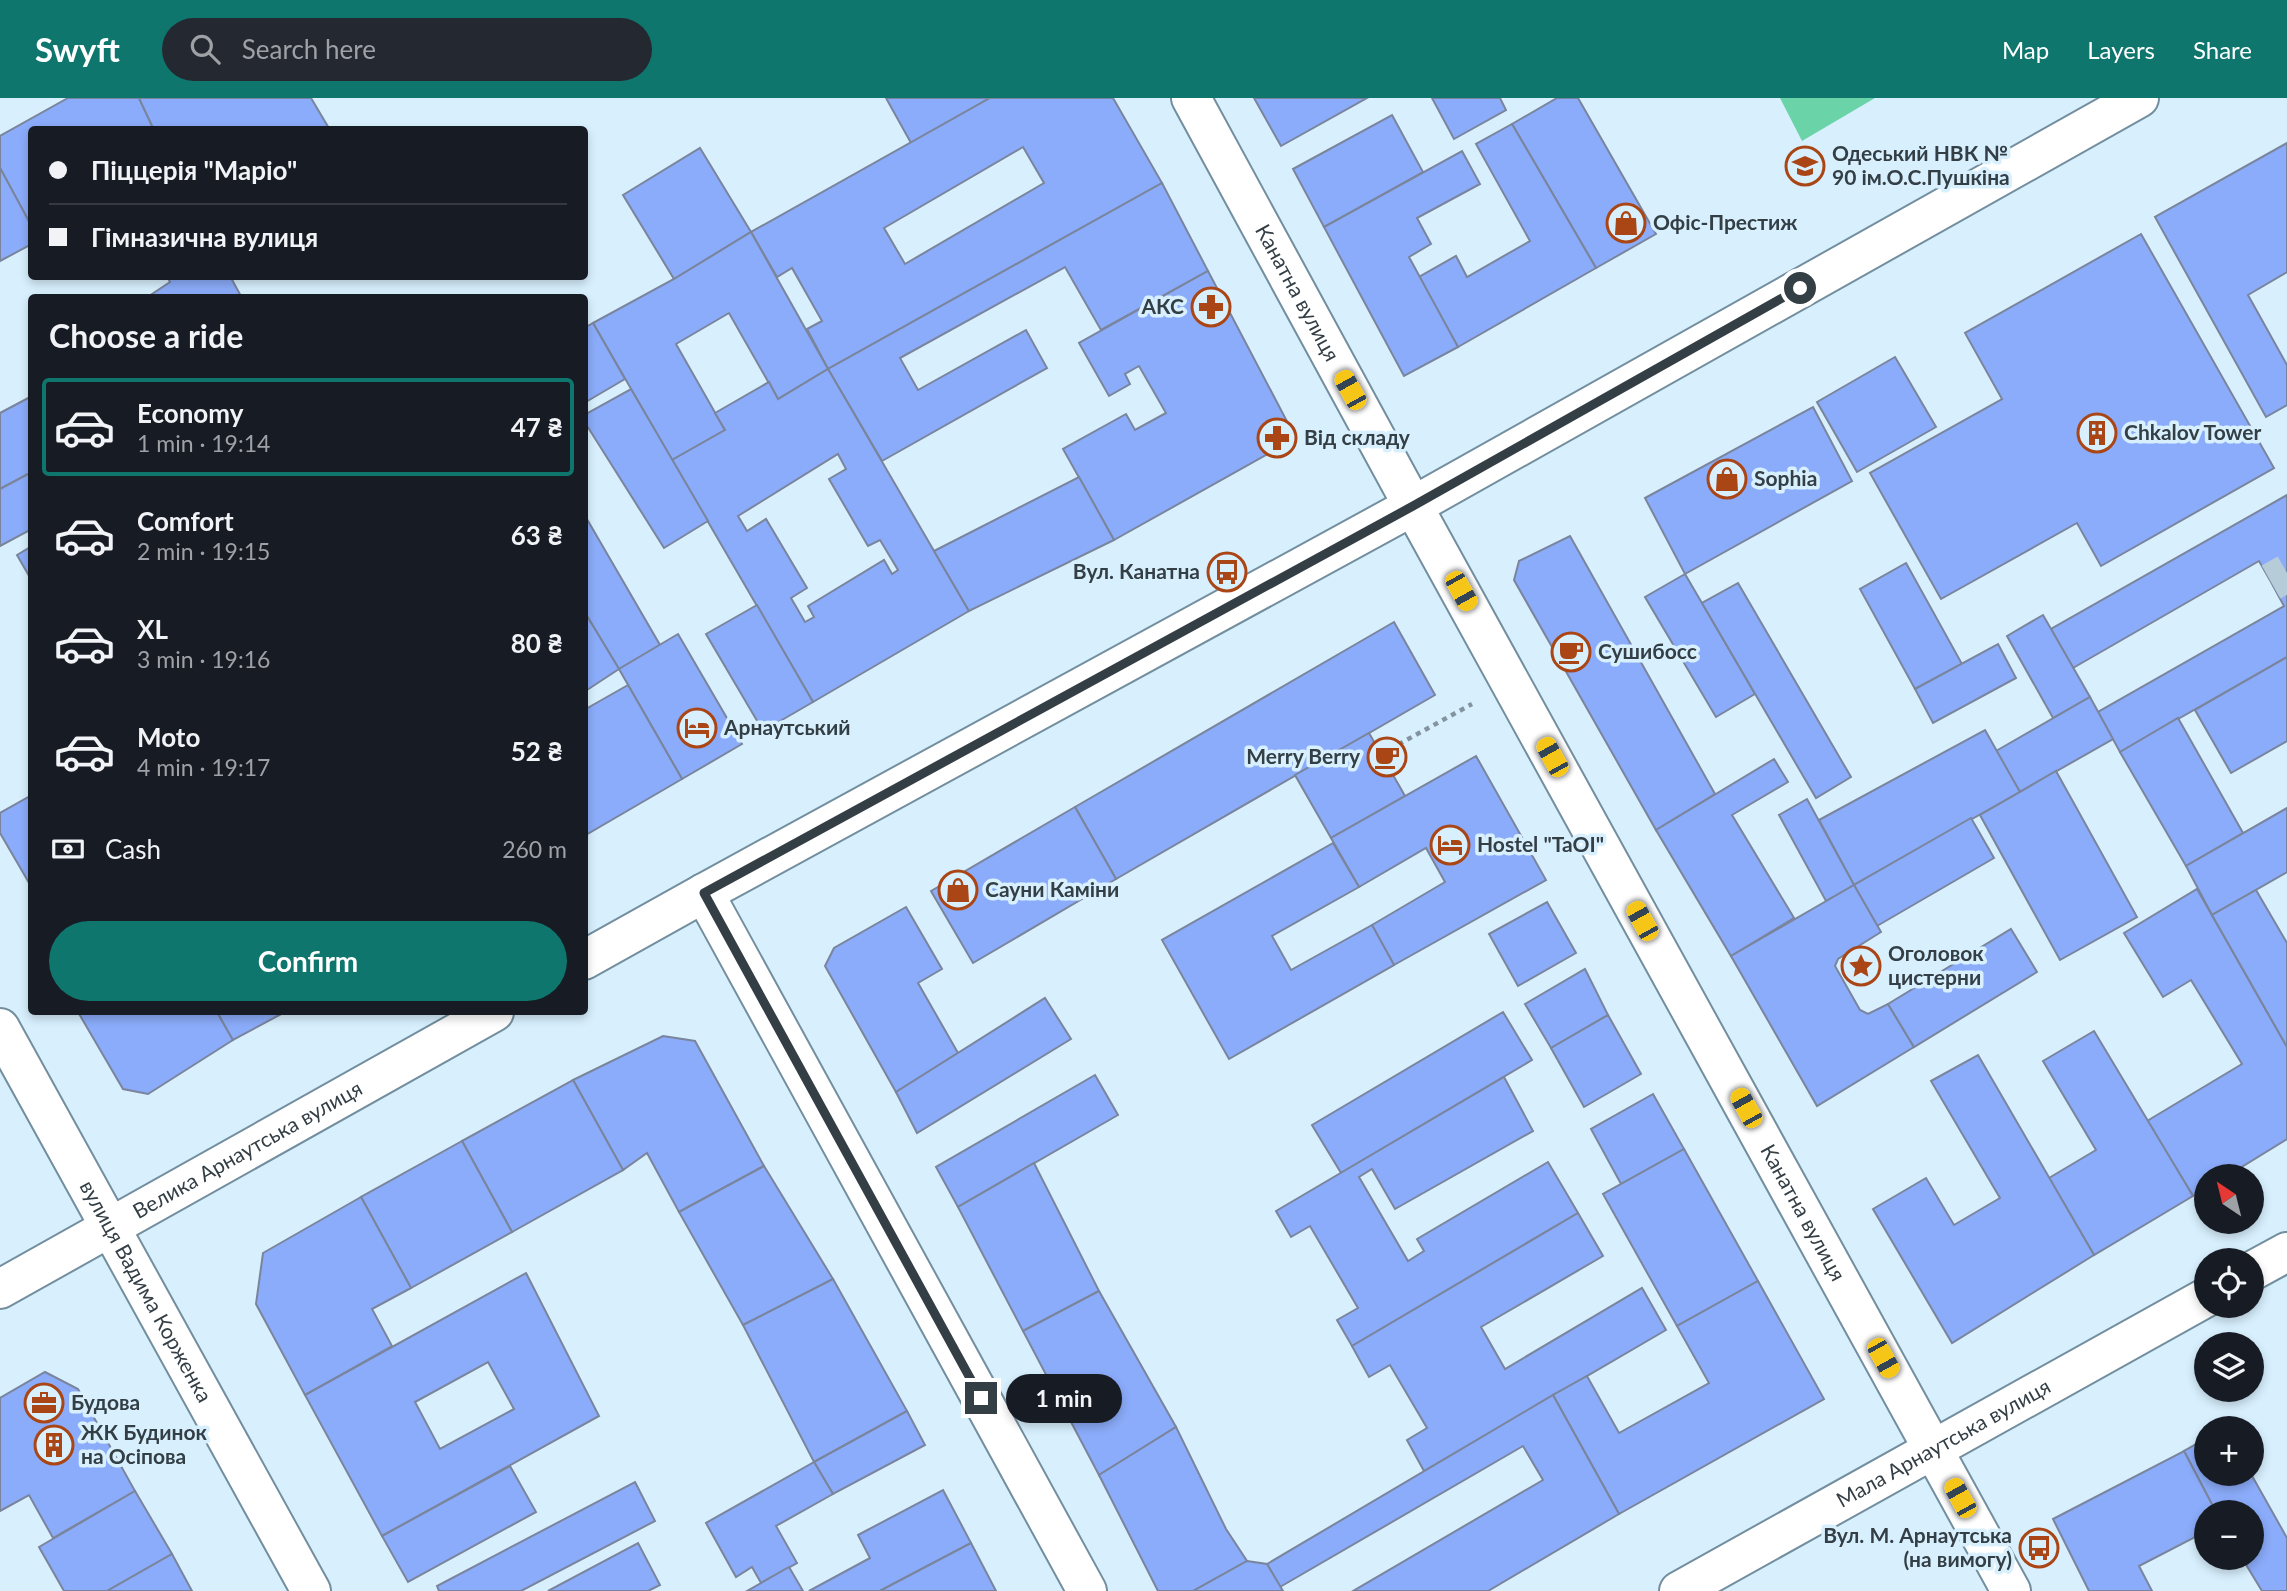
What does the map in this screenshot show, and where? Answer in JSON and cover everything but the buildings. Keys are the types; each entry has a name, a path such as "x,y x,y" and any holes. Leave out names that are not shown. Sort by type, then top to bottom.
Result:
{"main road":[{"name":"Канатна вулиця","path":"1191,98 2011,1591"},
{"path":"588,958 1413,506 2139,98"},
{"path":"704,893 1087,1591"},
{"name":"Велика Арнаутська вулиця","path":"0,1289 489,1015"},
{"name":"вулиця Вадима Корженка","path":"0,1028 311,1591"},
{"path":"2264,1264 2287,1252"},
{"name":"Мала Арнаутська вулиця","path":"1679,1591 2194,1304"}],"path":[{"path":"1381,754 1511,682"}],"green space":[{"path":"1780,98 1875,98 1802,141"}],"tunnel":[{"path":"2271,582 2287,573"}],"place":[{"name":"Одеський НВК № 90 ім.О.С.Пушкіна","path":"1805,166"},
{"name":"Офіс-Престиж","path":"1626,223"},
{"name":"АКС","path":"1211,307"},
{"name":"Chkalov Tower","path":"2097,433"},
{"name":"Від складу","path":"1277,438"},
{"name":"Sophia","path":"1727,479"},
{"name":"Вул. Канатна","path":"1227,572"},
{"name":"Сушибосс","path":"1571,652"},
{"name":"Арнаутський","path":"697,728"},
{"name":"Merry Berry","path":"1387,757"},
{"name":"Hostel \"TaOI\"","path":"1450,845"},
{"name":"Сауни Каміни","path":"958,890"},
{"name":"Оголовок цистерни","path":"1861,966"},
{"name":"Будова","path":"44,1403"},
{"name":"ЖК Будинок на Осіпова","path":"54,1445"},
{"name":"Вул. М. Арнаутська (на вимогу)","path":"2039,1548"}],"route":[{"path":"981,1398 704,893 1413,506 1800,288"}]}
